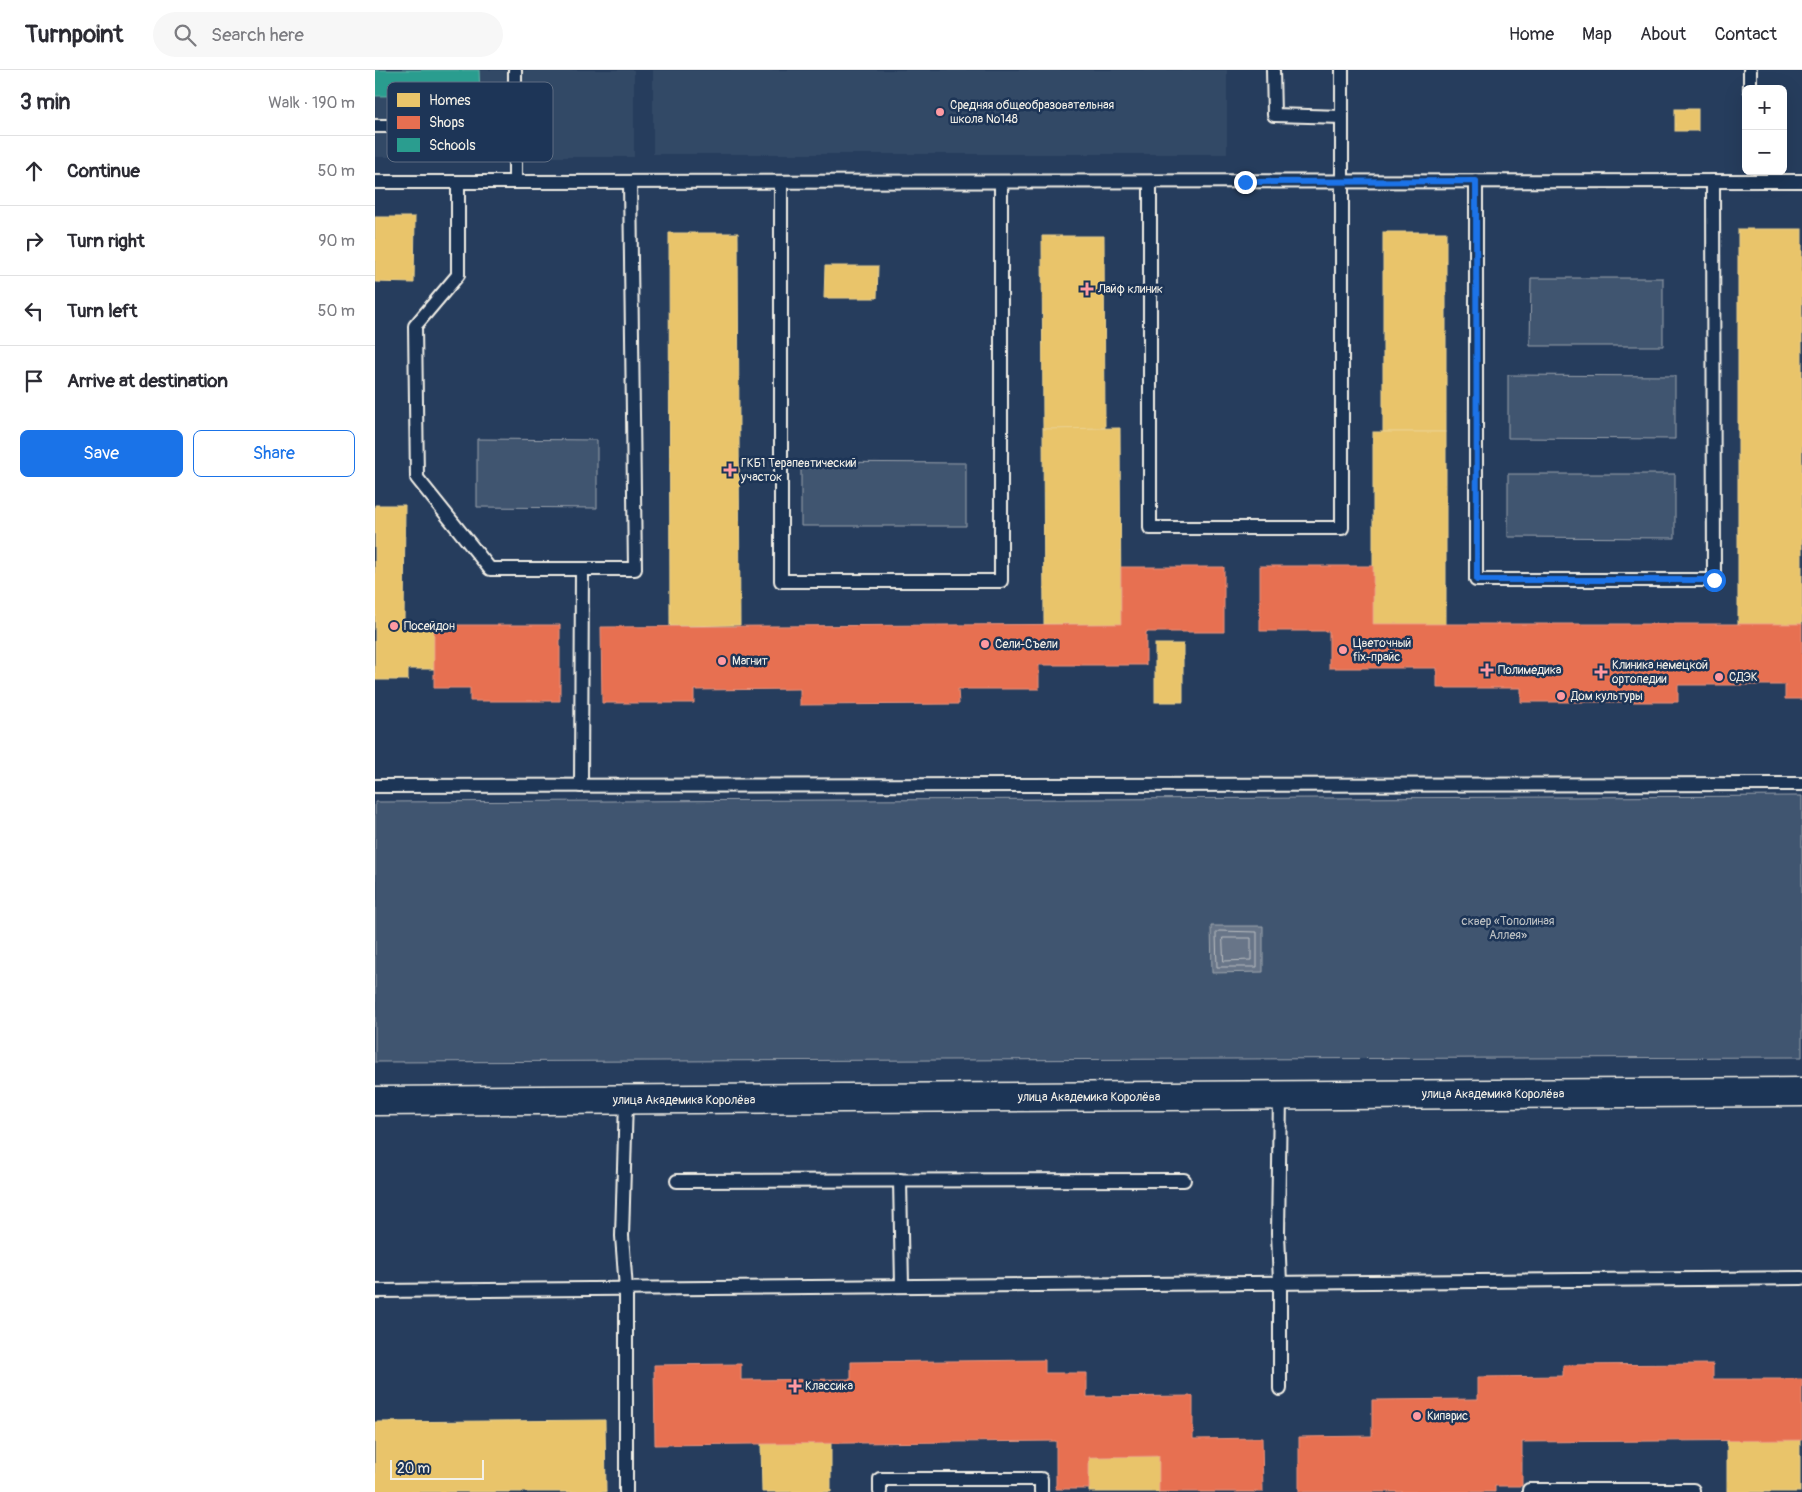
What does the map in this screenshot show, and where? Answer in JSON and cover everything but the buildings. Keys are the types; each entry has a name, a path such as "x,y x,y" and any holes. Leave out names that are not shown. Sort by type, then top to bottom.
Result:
{"street":[{"name":"улица Академика Королёва","path":"375,1101 1802,1092"}],"lane":[{"path":"1273,70 1274,115 1342,117"},
{"path":"1150,182 1150,528 1342,528 1342,70"},
{"path":"1750,70 1750,85"},
{"path":"515,162 515,182"},
{"path":"375,182 1713,181 1749,176 1802,181"},
{"path":"1476,181 1477,580 1714,580 1713,181"},
{"path":"458,182 458,274 415,326 417,478 490,569 635,569 630,182"},
{"path":"781,182 781,581 1001,581 1001,182"},
{"path":"581,786 582,569"},
{"path":"375,786 1802,784"},
{"path":"1280,1096 1278,1233 1280,1389"},
{"path":"626,1100 622,1236 626,1289 626,1492"},
{"path":"900,1180 902,1286"},
{"path":"677,1181 1184,1180"},
{"path":"375,1292 1802,1278"},
{"path":"880,1492 880,1479 1041,1479 1041,1492"},
{"path":"1529,1492 1529,1490 1693,1490 1693,1492"}],"shaded area":[{"path":"375,70 634,70 634,157 553,157 553,82 387,82 387,157 375,157"},
{"name":"Средняя общеобразовательная школа №148","path":"653,70 1227,70 1227,154 653,154"}],"green space":[{"path":"1531,278 1663,278 1663,346 1530,346"},
{"path":"1508,375 1675,376 1675,439 1508,438"},
{"path":"477,439 597,440 597,508 477,507"},
{"path":"801,462 966,463 966,526 801,526"},
{"path":"1508,474 1675,474 1675,538 1508,537"},
{"name":"сквер «Тополиная Аллея»","path":"1802,796 1802,1057 375,1062 375,802"}],"water":[{"path":"1211,926 1263,926 1263,972 1212,973"}],"place":[{"name":"Средняя общеобразовательная школа №148","path":"940,112"},
{"name":"Лайф клиник","path":"1087,289"},
{"name":"ГКБ1 Терапевтический участок","path":"730,470"},
{"name":"Посейдон","path":"394,626"},
{"name":"Сели-Съели","path":"985,644"},
{"name":"Цветочный fix-прайс","path":"1343,650"},
{"name":"Магнит","path":"722,661"},
{"name":"Полимедика","path":"1487,670"},
{"name":"Клиника немецкой ортопедии","path":"1601,672"},
{"name":"СДЭК","path":"1719,677"},
{"name":"Дом культуры","path":"1561,696"},
{"name":"Классика","path":"795,1386"},
{"name":"Кипарис","path":"1417,1416"}],"route":[{"path":"1245,182 1476,181 1477,580 1714,580"}]}
